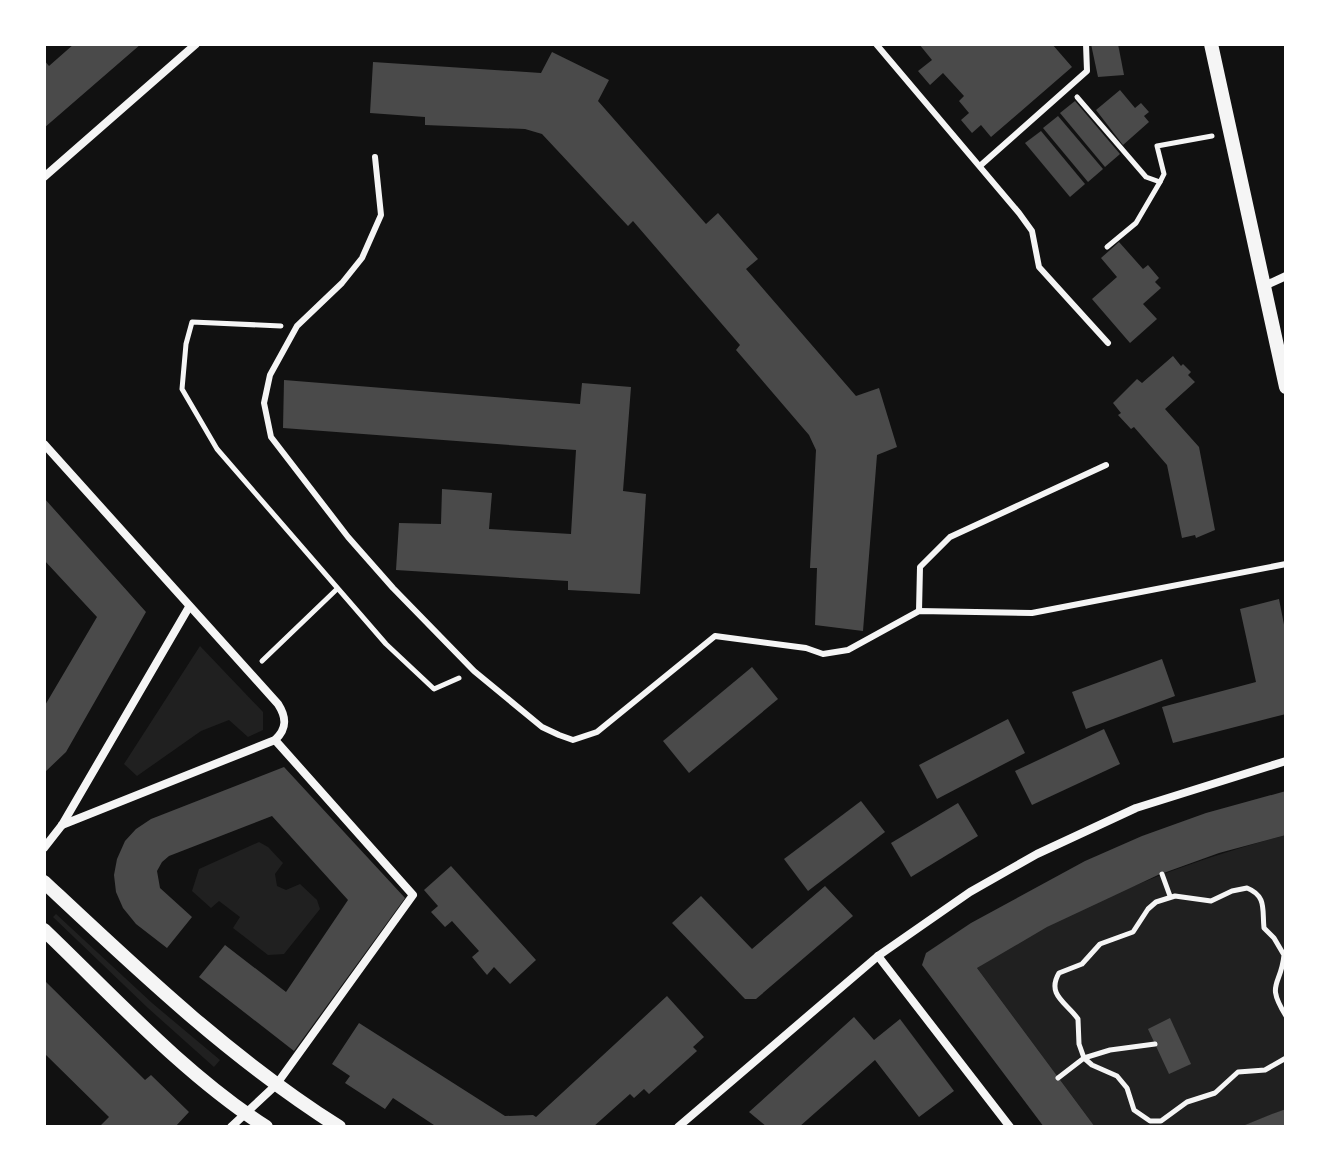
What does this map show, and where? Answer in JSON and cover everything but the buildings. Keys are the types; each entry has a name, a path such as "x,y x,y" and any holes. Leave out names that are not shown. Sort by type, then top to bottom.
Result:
{"street":[{"path":"44,177 196,44"},
{"path":"1211,44 1286,387"},
{"path":"1264,286 1286,276"},
{"path":"44,444 249,672 284,714 285,725 275,740 62,825"},
{"path":"44,848 62,825 189,607"},
{"path":"231,1127 276,1085 413,895 275,740"},
{"path":"678,1127 878,956 970,892 1037,854 1136,808 1286,761"},
{"path":"44,882 197,1024 276,1085 339,1127"},
{"path":"44,930 145,1027 245,1113 266,1127"},
{"path":"878,956 1010,1127"}],"lane":[{"path":"876,44 981,165 1032,231 1039,267 1108,343"},
{"path":"981,165 1087,71 1086,44"},
{"path":"375,157 381,215 362,258 342,283 297,326 270,375 264,403 271,437 393,588 474,671 542,727 573,740 597,732 715,636 806,648 823,654 848,650 919,611 1032,613 1286,564"},
{"path":"919,611 920,567 950,537 1106,465"}],"path":[{"path":"1069,87 1146,177 1160,182"},
{"path":"1107,247 1136,223 1164,174 1157,146 1230,133"},
{"path":"297,326 192,322 186,344 182,389 217,449 386,644 434,689 474,671"},
{"path":"249,672 337,589"},
{"path":"1162,874 1170,896"},
{"path":"1286,1016 1274,996 1284,955 1264,928 1264,907 1257,894 1244,888 1205,901 1170,896 1151,905 1133,932 1100,944 1082,964 1065,969 1056,977 1054,988 1057,998 1078,1019 1079,1044 1084,1058 1117,1076 1127,1088 1134,1110 1154,1122 1161,1121 1187,1102 1215,1093 1238,1072 1265,1070 1286,1058"},
{"path":"1058,1078 1084,1058 1110,1050 1155,1044"}],"shaded area":[{"path":"200,646 263,712 263,730 248,737 229,720 201,731 137,776 124,764"},
{"path":"1286,835 1286,1109 1240,1127 1095,1127 977,968 1050,925 1126,889 1205,859"},
{"path":"259,842 283,863 275,874 277,886 286,890 300,884 317,900 320,909 284,954 268,955 233,928 240,917 219,901 211,908 192,891 199,869"},
{"path":"56,914 152,1003 220,1060 214,1067 53,917"}]}
